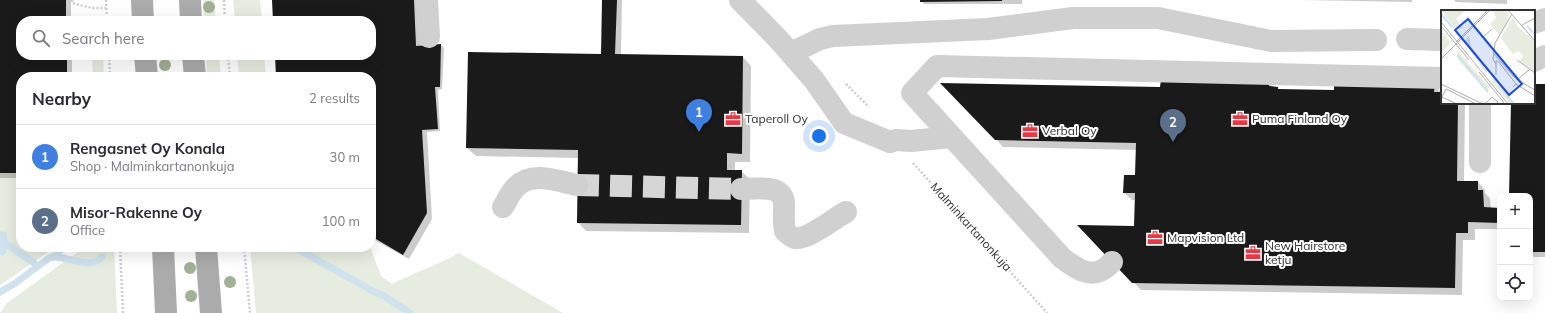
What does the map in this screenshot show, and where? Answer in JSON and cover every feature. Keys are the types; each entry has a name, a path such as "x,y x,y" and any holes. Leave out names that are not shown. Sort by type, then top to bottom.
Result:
{"main road":[{"path":"142,0 143,16"},
{"path":"190,0 191,16"},
{"path":"145,60 147,72"},
{"path":"193,60 195,72"},
{"path":"162,252 166,313"},
{"path":"206,252 211,313"}],"street":[{"path":"427,0 429,38"},
{"path":"740,0 791,53 814,80 844,123 890,142 896,140 911,141 952,137"},
{"path":"791,53 820,39 833,36 988,29 1073,18 1158,18 1271,41 1376,40"},
{"path":"1535,23 1545,19"},
{"path":"1407,39 1441,40"},
{"path":"1535,61 1545,56"},
{"path":"1112,262 1100,272 1091,273 1077,269 1062,258 912,93 937,66 1441,78"},
{"path":"1480,104 1480,162"},
{"path":"503,207 515,188 526,180 544,178 577,185"},
{"path":"741,189 769,189 779,191 783,195 783,224 785,231 795,238 801,238 812,233 846,212"}],"path":[{"path":"72,0 72,3 92,8 106,8"},
{"path":"106,0 107,16"},
{"path":"224,0 225,16"},
{"path":"109,60 110,72"},
{"path":"228,60 230,72"},
{"name":"Malminkartanonkuja","path":"896,140 908,157 1047,313"},
{"path":"120,252 123,313"},
{"path":"244,252 250,313"}],"shaded area":[{"path":"203,0 214,0 216,16 204,16"},
{"path":"233,0 260,0 262,16 235,16"},
{"path":"92,60 103,60 104,72 93,72"},
{"path":"206,60 219,60 221,72 207,72"},
{"path":"237,60 264,60 266,72 239,72"},
{"path":"0,173 16,173 16,252 49,252 0,285"},
{"path":"78,252 114,252 117,313 0,313 7,303"},
{"path":"250,252 372,252 381,276 392,284 459,253 563,313 256,313"}],"water":[{"path":"0,231 7,233 7,247 4,256 0,255"}],"building":[{"path":"0,0 66,0 66,16 16,16 16,60 67,60 67,72 16,72 16,173 0,173"},
{"path":"272,0 414,0 416,46 441,44 440,87 435,87 438,129 422,130 427,213 403,255 376,239 376,72 276,72 275,60 376,60 376,16 273,16"},
{"path":"602,0 617,0 615,54 743,56 742,154 727,153 727,170 742,170 741,225 577,223 578,150 466,148 468,52 601,54"},
{"path":"920,0 1002,0 1002,1 920,2"},
{"path":"1161,80 1269,82 1269,86 1278,87 1278,89 1334,90 1334,82 1435,84 1434,92 1441,92 1441,104 1458,104 1457,181 1478,181 1478,190 1483,190 1484,207 1497,208 1497,223 1468,222 1468,233 1456,233 1455,288 1132,283 1077,225 1134,226 1135,193 1123,193 1124,175 1135,175 1136,143 995,140 940,83 1160,87"},
{"path":"1535,84 1545,84 1545,252 1533,252 1533,193 1509,193 1511,104 1535,104"}],"waterway":[{"path":"8,245 16,251"},
{"path":"18,252 38,266"},
{"path":"54,256 58,252"},
{"path":"303,252 384,296 410,313"},
{"path":"0,292 14,284 49,258 61,257 90,263 97,261 102,257"}],"tunnel":[{"path":"577,185 741,189"}],"place":[{"name":"Taperoll Oy","path":"733,119"},
{"name":"Puma Finland Oy","path":"1240,119"},
{"name":"Verbal Oy","path":"1030,131"},
{"name":"Rengasnet Oy Konala","path":"699,132"},
{"name":"Misor-Rakenne Oy","path":"1173,142"},
{"name":"Mapvision Ltd","path":"1155,238"},
{"name":"New Hairstore ketju","path":"1253,253"}]}
